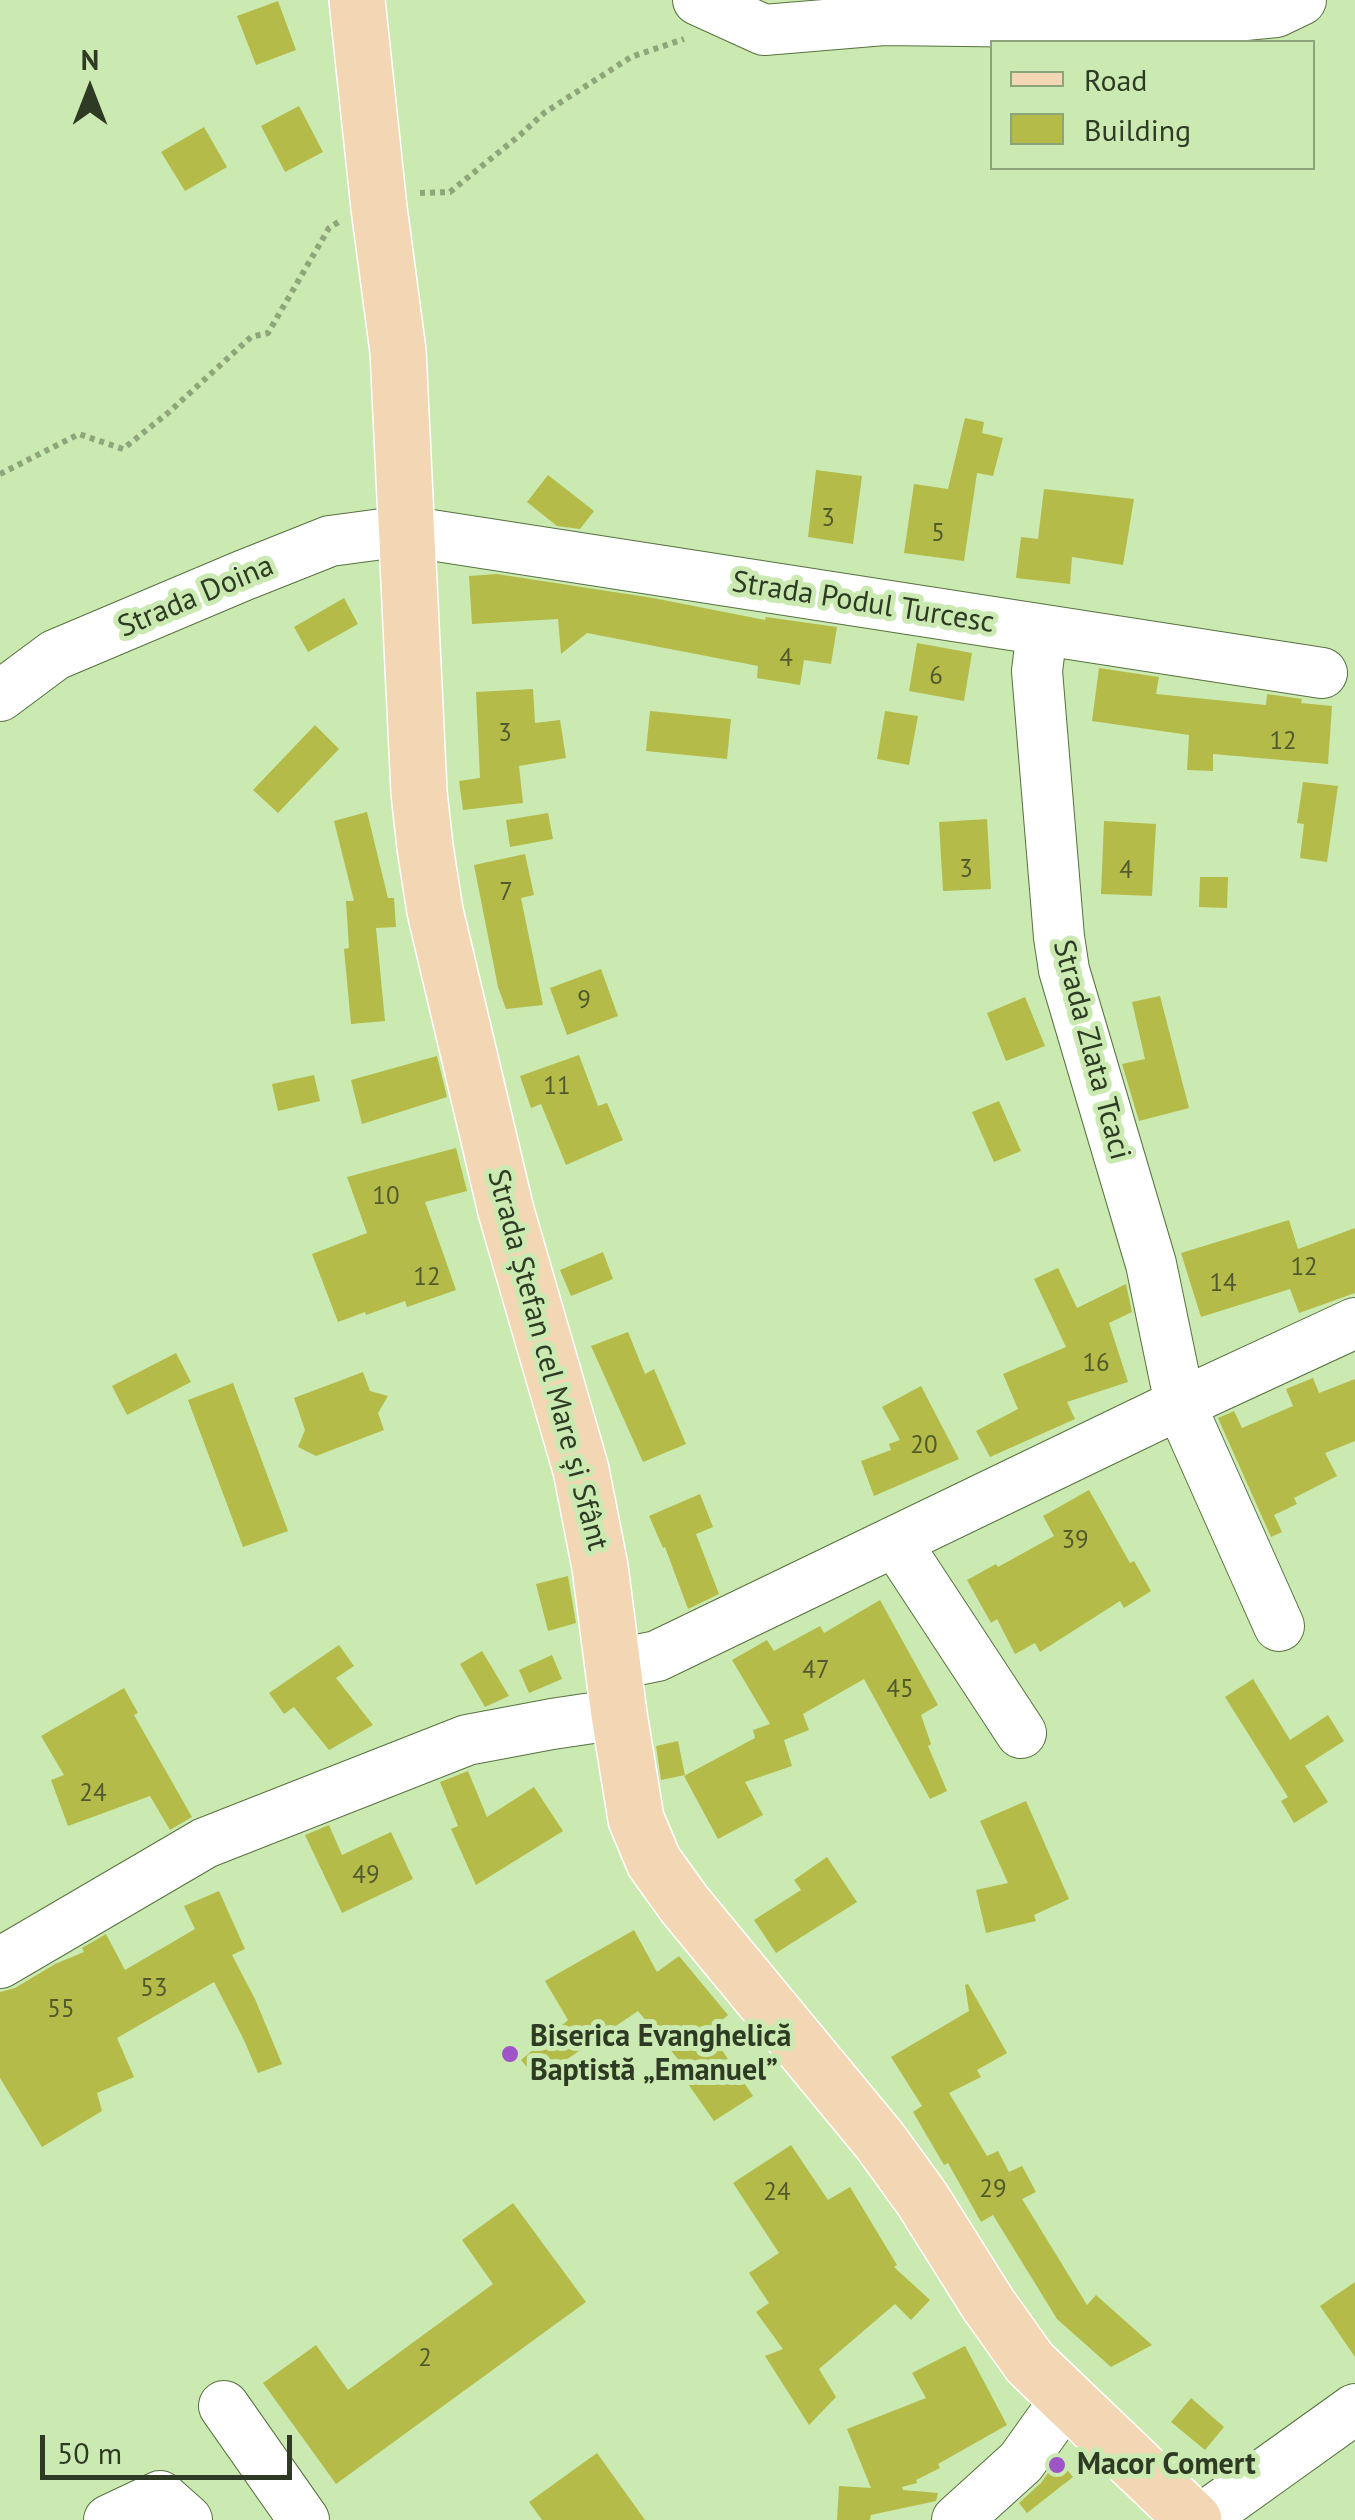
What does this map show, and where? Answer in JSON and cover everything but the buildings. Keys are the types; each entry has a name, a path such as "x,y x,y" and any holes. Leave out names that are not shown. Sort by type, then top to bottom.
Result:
{"main road":[{"path":"357,0 379,208"},
{"name":"Strada Ștefan cel Mare și Sfânt","path":"379,208 398,351 418,792 424,847 506,1210 580,1470 600,1567 636,1818 654,1862 880,2141 1030,2363 1197,2520"}],"street":[{"path":"698,18 764,30 884,20 1122,23 1276,12 1301,0"},
{"name":"Strada Podul Turcesc","path":"405,508 1042,630 1322,673"},
{"name":"Strada Doina","path":"0,696 55,655 405,508"},
{"name":"Strada Zlata Tcaci","path":"1042,630 1038,672 1064,970 1150,1264 1180,1404 1279,1626"},
{"path":"2,1957 205,1843 467,1740 552,1724 616,1690 641,1661 1355,1323"},
{"path":"894,1542 1022,1733"},
{"path":"957,2520 1021,2462 1066,2399"},
{"path":"224,2406 304,2520"},
{"path":"1197,2520 1355,2410"},
{"path":"109,2520 160,2496 188,2520"}],"path":[{"path":"0,474 78,434 123,449 251,337 268,333 329,228 366,206 379,208 412,193 450,192 544,113 631,57 667,43 698,18"}],"place":[{"name":"Biserica Evanghelică Baptistă „Emanuel”","path":"510,2054"},
{"name":"Macor Comert","path":"1057,2465"}]}
